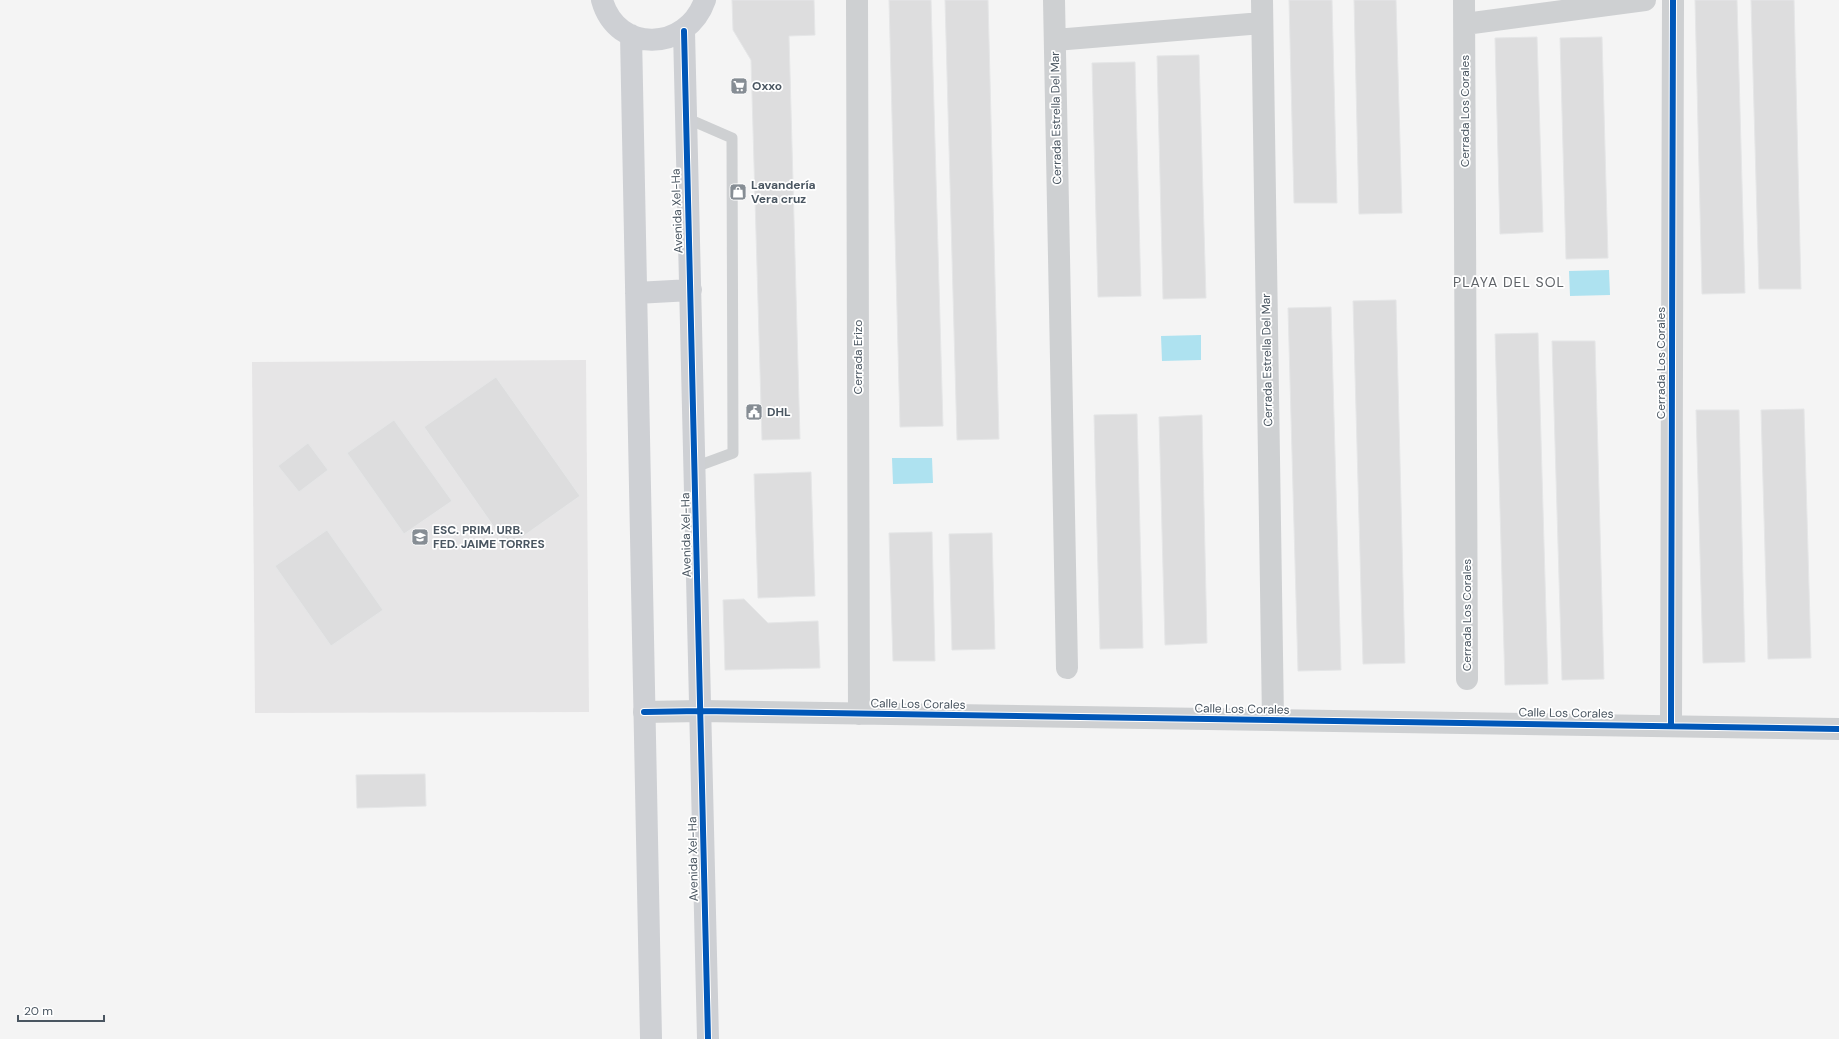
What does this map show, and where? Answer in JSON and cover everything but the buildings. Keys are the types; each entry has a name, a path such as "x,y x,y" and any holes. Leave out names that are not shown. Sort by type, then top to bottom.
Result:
{"street":[{"path":"602,0 605,9 615,24 631,36 649,40 667,39 684,31 697,18 705,0"},
{"name":"Cerrada Erizo","path":"857,0 859,714"},
{"name":"Cerrada Estrella Del Mar","path":"1054,0 1067,668"},
{"name":"Cerrada Estrella Del Mar","path":"1262,0 1273,720"},
{"name":"Cerrada Los Corales","path":"1464,0 1467,679"},
{"path":"1465,24 1645,0"},
{"name":"Cerrada Los Corales","path":"1671,726 1673,0"},
{"path":"1055,40 1262,23"},
{"name":"Avenida Xel-Ha","path":"684,31 708,1039"},
{"path":"631,36 651,1039"},
{"path":"636,293 691,290"},
{"name":"Calle Los Corales","path":"644,712 701,711 1839,729"}],"lane":[{"path":"686,118 732,138 734,453 695,468"}],"shaded area":[{"name":"ESC. PRIM. URB. FED. JAIME TORRES","path":"586,360 589,712 255,713 252,362"}],"water":[{"path":"1609,270 1610,295 1570,296 1569,271"},
{"path":"1201,335 1201,360 1162,361 1161,336"},
{"path":"892,458 932,458 933,483 893,484"}],"cycle path":[{"path":"1671,726 1673,0"},
{"path":"684,31 708,1039"},
{"path":"644,712 701,711 1839,729"}],"place":[{"name":"Oxxo","path":"739,86"},
{"name":"Lavandería Vera cruz","path":"738,192"},
{"name":"DHL","path":"754,412"},
{"name":"ESC. PRIM. URB. FED. JAIME TORRES","path":"420,537"}],"district":[{"name":"PLAYA DEL SOL","path":"1509,282"}]}
